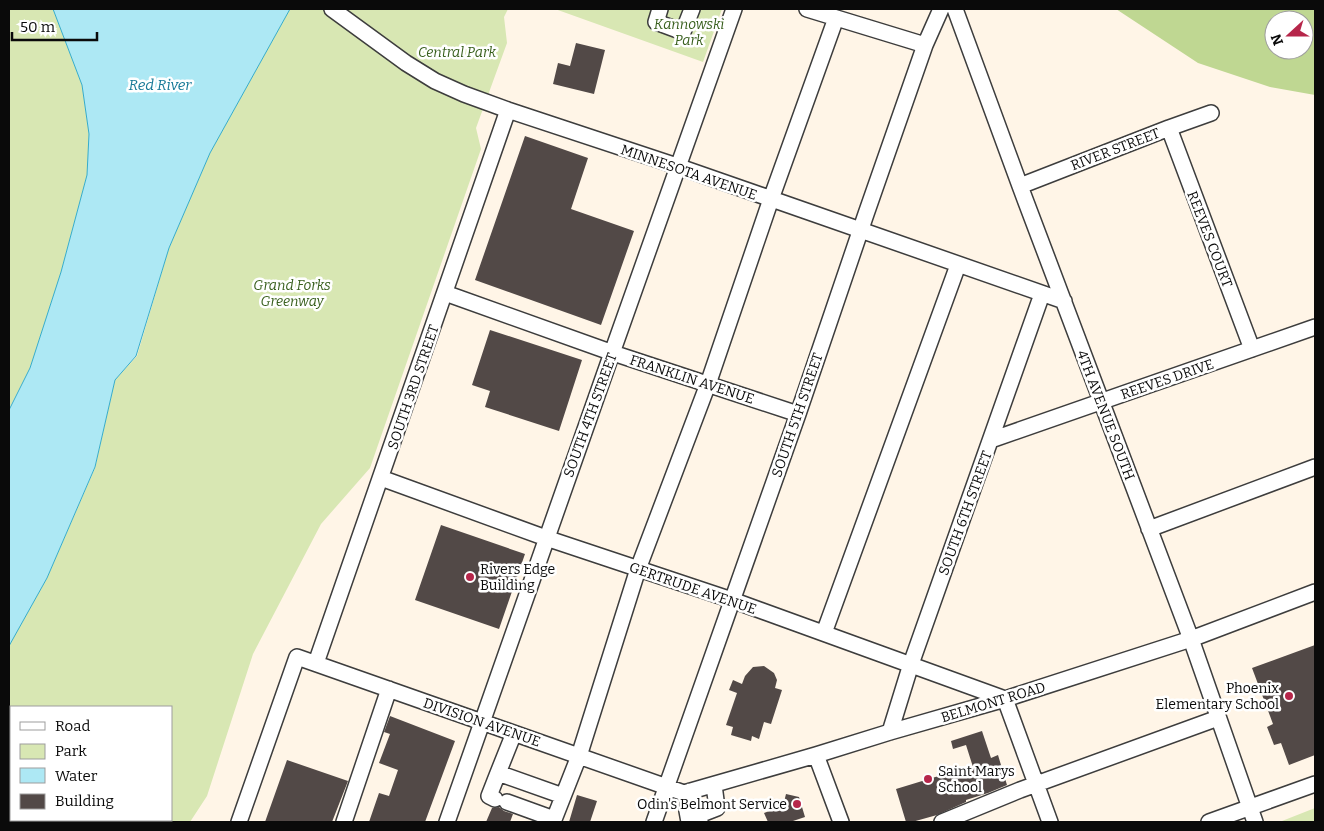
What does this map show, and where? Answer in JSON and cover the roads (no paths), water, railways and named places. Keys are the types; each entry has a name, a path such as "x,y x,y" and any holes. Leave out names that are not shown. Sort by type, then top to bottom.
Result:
{"street":[{"name":"MINNESOTA AVENUE","path":"332,9 406,63 435,81 464,94 1064,301"},
{"path":"660,9 656,22 683,32 692,9"},
{"name":"SOUTH 4TH STREET","path":"447,822 734,9"},
{"path":"807,9 925,45"},
{"name":"SOUTH 5TH STREET","path":"654,822 798,414 925,45 940,9"},
{"name":"4TH AVENUE SOUTH","path":"955,9 1191,639 1254,822"},
{"path":"514,733 489,796 553,821 579,756 638,569 708,384 771,199 836,18"},
{"name":"SOUTH 3RD STREET","path":"316,663 508,110"},
{"name":"RIVER STREET","path":"1020,186 1211,113"},
{"name":"REEVES COURT","path":"1168,128 1252,349"},
{"path":"824,633 958,265"},
{"name":"FRANKLIN AVENUE","path":"445,293 613,353 798,414"},
{"name":"SOUTH 6TH STREET","path":"890,732 911,664 1042,294"},
{"name":"REEVES DRIVE","path":"991,440 1315,327"},
{"path":"1149,530 1315,467"},
{"name":"GERTRUDE AVENUE","path":"381,478 546,538 732,600 1005,699"},
{"name":"BELMONT ROAD","path":"667,787 684,793 816,756 890,732 1005,699 1191,639 1315,592"},
{"name":"DIVISION AVENUE","path":"239,822 297,657 667,787"},
{"path":"344,822 389,689"},
{"path":"1005,699 1050,822"},
{"path":"942,822 1037,784 1218,718"},
{"path":"816,756 841,822"},
{"path":"498,773 563,796"},
{"path":"690,791 687,811 691,820 717,808 714,784"},
{"path":"1209,822 1315,784"}],"water":[{"name":"Red River","path":"53,9 290,9 210,153 169,248 136,356 115,380 95,467 47,578 9,646 9,410 30,368 61,272 87,175 89,134 82,85"}],"place":[{"name":"Rivers Edge Building","path":"470,577"},
{"name":"Phoenix Elementary School","path":"1289,696"},
{"name":"Saint Marys School","path":"928,779"},
{"name":"Odin's Belmont Service","path":"797,804"}],"park label":[{"name":"Kannowski Park","path":"689,32"},
{"name":"Central Park","path":"457,52"},
{"name":"Grand Forks Greenway","path":"292,294"}]}
